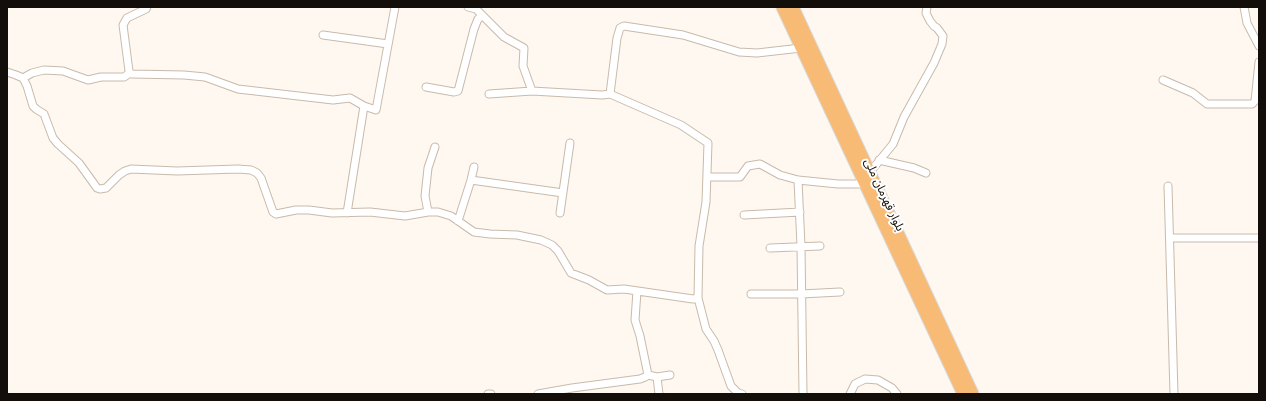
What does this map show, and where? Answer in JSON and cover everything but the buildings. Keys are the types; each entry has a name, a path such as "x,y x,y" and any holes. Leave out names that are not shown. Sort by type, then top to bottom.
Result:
{"highway":[{"name":"بلوار قهرمان ملی","path":"782,7 963,394"},
{"name":"بلوار قهرمان ملی","path":"793,7 973,394"}],"street":[{"path":"130,73 123,25 127,18 146,9 146,7"},
{"path":"23,78 32,73 44,70 63,71 88,80 101,77 124,77 130,73 184,75 205,77 238,89 333,100 350,98 364,106 376,110 395,7"},
{"path":"468,7 476,8 482,16 504,37 524,48 523,66 532,91"},
{"path":"870,172 892,144 904,117 934,62 942,44 943,36 930,21 926,13 927,7"},
{"path":"1244,7 1247,23 1259,46"},
{"path":"426,87 454,92 458,91 474,29 478,19 482,16"},
{"path":"610,94 616,38 620,28 624,26 683,35 739,52 757,53 801,48"},
{"path":"323,35 388,44"},
{"path":"1163,80 1193,93 1207,104 1252,104 1255,101 1259,62"},
{"path":"7,72 16,74 23,78 33,106 44,114 53,138 79,163 97,188 100,189 106,188 124,171 132,169 177,171 238,168 251,170 257,173 261,178 273,212 276,214 296,210 332,213 370,212 405,216 428,212 438,212 451,216 474,232 517,235 541,240 552,245 558,251 571,273 589,280 607,290 637,291 693,299 698,298"},
{"path":"489,94 532,91 602,95 610,94 681,125 708,143 706,202 699,246 698,298 706,329 718,350 731,386 738,393 742,394"},
{"path":"347,212 364,106"},
{"path":"560,213 570,143"},
{"path":"428,212 425,196 428,168 435,147"},
{"path":"879,160 914,168 926,173"},
{"path":"707,177 740,177 748,166 760,164 780,175 798,180 838,184 864,184"},
{"path":"458,221 474,167"},
{"path":"471,180 563,194"},
{"path":"798,180 801,246 803,394"},
{"path":"1168,186 1174,394"},
{"path":"744,215 800,212"},
{"path":"1170,238 1259,238"},
{"path":"770,248 820,246"},
{"path":"637,291 635,320 648,375"},
{"path":"751,294 840,292"},
{"path":"538,394 560,392 572,388 640,378 648,375 657,377 670,375"},
{"path":"657,377 659,394"},
{"path":"850,394 855,384 865,379 878,380 892,388 897,394"}]}
